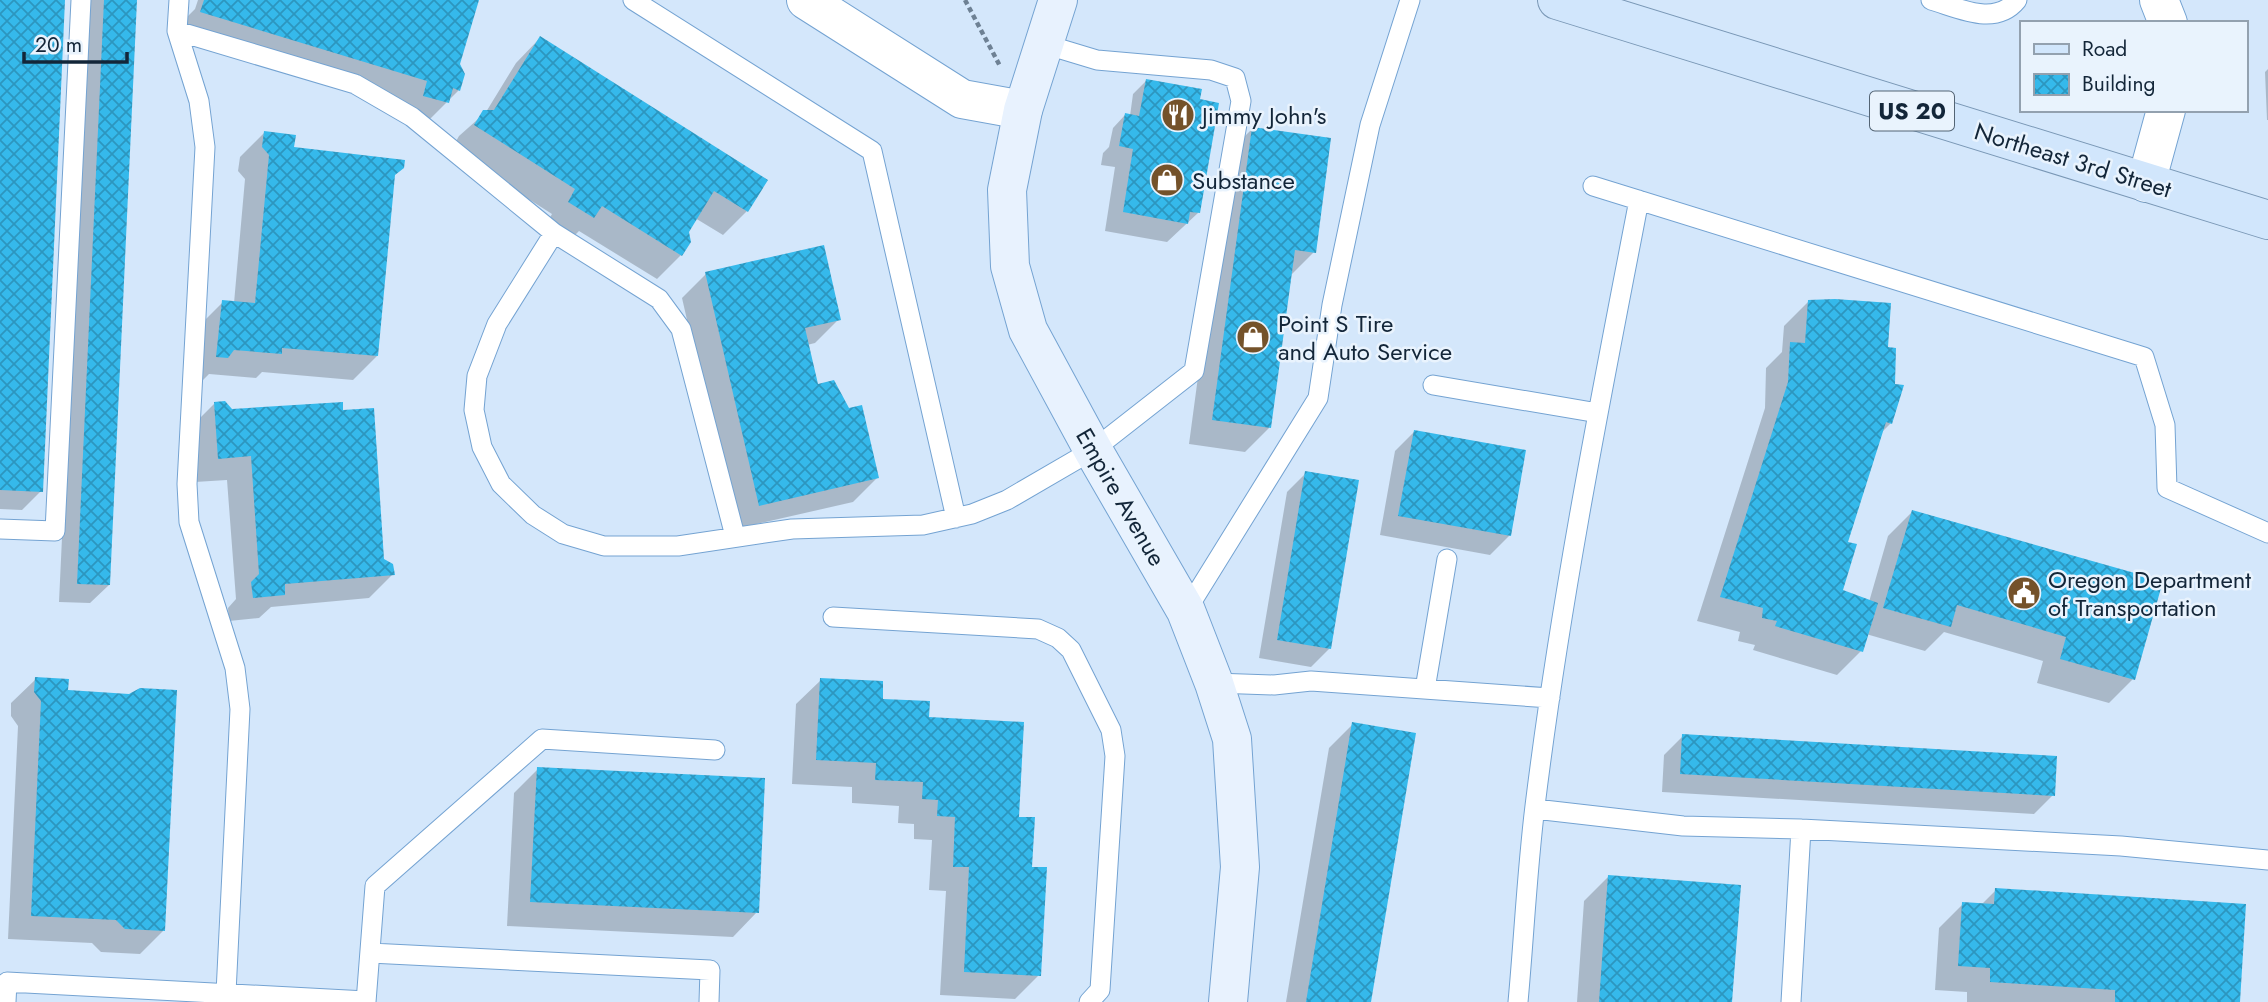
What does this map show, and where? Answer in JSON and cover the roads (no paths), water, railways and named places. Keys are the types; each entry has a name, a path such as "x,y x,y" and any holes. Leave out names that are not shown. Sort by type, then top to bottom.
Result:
{"main road":[{"name":"Northeast 3rd Street","path":"1557,0 2268,220"}],"street":[{"path":"806,0 962,99 1023,110"},
{"name":"Empire Avenue","path":"1058,0 1023,110 1007,190 1010,266 1028,330 1093,450 1186,611 1232,739 1239,854 1228,1002"},
{"path":"2159,0 2167,21"},
{"path":"2146,183 2165,112"}],"lane":[{"path":"0,528 55,531 81,0"},
{"path":"179,0 177,31 199,101 205,147 187,484 188,522 235,668 240,709 226,993"},
{"path":"1186,611 1318,398 1332,305 1370,124 1410,0"},
{"path":"1931,0 1986,15 2010,9 2017,0"},
{"path":"645,3 872,151 957,518"},
{"path":"177,31 355,84 412,117 554,233 659,299 681,329 735,536"},
{"path":"554,233 497,324 477,376 474,410 482,447 501,484 533,515 564,534 604,546 678,546 792,529 923,525 972,514 1007,500 1093,450 1194,371 1241,101 1236,79 1211,70 1097,60 1044,44"},
{"path":"1593,186 2144,357 2165,425 2167,488 2268,533"},
{"path":"1518,1002 1535,809 1550,698 1598,413 1639,200"},
{"path":"1433,385 1598,413"},
{"path":"1425,689 1447,559"},
{"path":"833,617 1038,629 1058,638 1071,650 1111,730 1115,756 1100,990 1089,1002"},
{"path":"1214,683 1274,685 1311,681 1550,698"},
{"path":"6,1002 7,982 366,1002 375,886 542,739 715,750"},
{"path":"1535,809 1683,827 1801,829 2121,846 2268,860"},
{"path":"1791,1002 1801,829"},
{"path":"369,953 710,970 709,1002"}],"place":[{"name":"Jimmy John's","path":"1178,115"},
{"name":"Substance","path":"1167,180"},
{"name":"Point S Tire and Auto Service","path":"1253,337"},
{"name":"Oregon Department of Transportation","path":"2024,593"}]}
